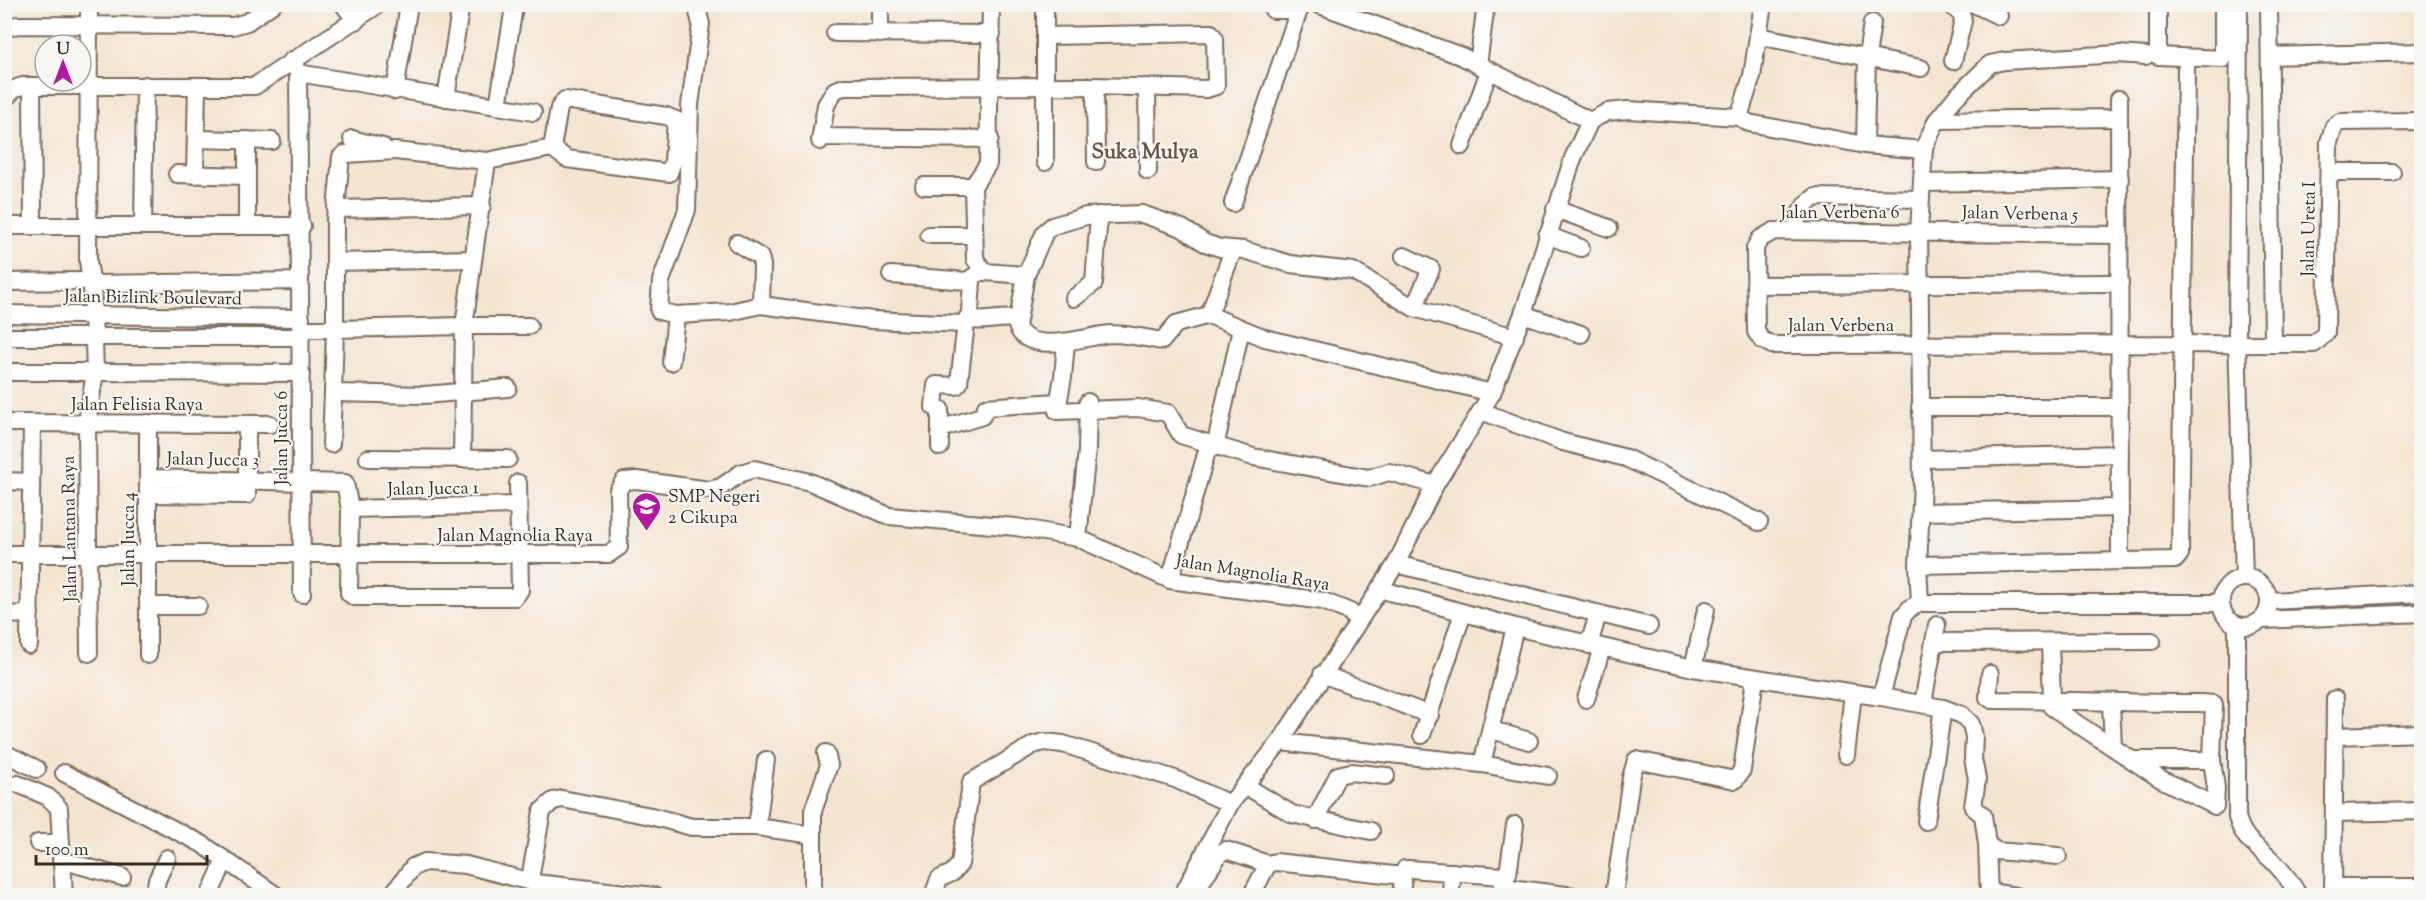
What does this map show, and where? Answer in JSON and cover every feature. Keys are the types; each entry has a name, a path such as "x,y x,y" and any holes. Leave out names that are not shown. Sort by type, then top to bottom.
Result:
{"street":[{"name":"Jalan Lantana Raya","path":"89,4 89,33"},
{"path":"4,28 17,25 234,26 248,22 273,4"},
{"path":"343,4 356,21"},
{"path":"93,85 255,86 295,66 380,4"},
{"path":"395,91 409,4"},
{"path":"446,98 461,4"},
{"path":"696,4 701,24 690,105 687,210 661,281 658,309 660,312 675,315 730,312 761,305 872,320 987,322 999,317 1017,319"},
{"path":"880,4 880,34"},
{"path":"940,447 939,409 934,407 936,385 956,386 959,383 967,321 977,275 972,235 973,186 987,170 990,139 991,4"},
{"path":"1045,4 1043,86 1045,162"},
{"path":"1317,4 1461,56 1590,121"},
{"path":"1462,146 1483,68 1486,4"},
{"path":"1740,117 1752,76 1763,4"},
{"path":"1950,4 1962,15 1963,21 1953,62"},
{"path":"1974,4 1999,16"},
{"path":"2158,4 2158,56 2223,59 2223,4"},
{"path":"2239,4 2238,344 2244,578"},
{"path":"2269,4 2273,342"},
{"path":"498,106 514,7"},
{"path":"1233,202 1301,7 1273,10"},
{"path":"1865,145 1868,56 1872,24"},
{"path":"835,33 992,34"},
{"path":"990,139 820,139 826,105 839,87 1215,87 1213,34 1045,36"},
{"path":"1758,36 1922,68"},
{"path":"2270,56 2421,52"},
{"path":"1920,603 1918,565 1922,459 1919,231 1924,150 1929,134 1955,98 1990,64 2005,60 2146,56"},
{"path":"295,66 395,91 533,112"},
{"name":"Jalan Jucca 6","path":"295,66 302,226 300,281 302,594"},
{"path":"1918,565 2175,560 2180,554 2186,69"},
{"path":"4,100 14,89 32,86 33,226"},
{"path":"143,226 145,86"},
{"path":"195,175 197,86"},
{"path":"1095,86 1096,162"},
{"path":"1147,87 1148,171"},
{"name":"Jalan Lantana Raya","path":"89,93 88,315 93,395 88,404 87,423 89,653"},
{"path":"2119,99 2120,561"},
{"path":"352,139 395,151 488,161 552,148 567,159 669,173 674,161 675,120 565,100 559,108 552,148"},
{"path":"1182,896 1230,804 1280,742 1322,674 1396,564 1435,485 1492,393 1523,314 1573,158 1590,121 1607,112 1628,110 1740,117 1749,123 1865,145 1924,150"},
{"path":"1937,120 2119,118"},
{"name":"Jalan Ureta I","path":"2326,333 2330,135 2334,126 2340,122 2421,121"},
{"path":"196,139 272,141"},
{"path":"247,226 248,140"},
{"path":"331,444 336,209 341,157 345,154 395,151"},
{"path":"462,459 464,326 488,161"},
{"path":"2329,172 2392,172"},
{"path":"177,174 247,176"},
{"path":"1794,230 1798,215 1804,205 1815,197 2120,179"},
{"path":"924,186 973,186"},
{"path":"336,209 482,206"},
{"path":"1555,209 1609,228"},
{"path":"1492,393 1265,338 1209,315 1176,324 1162,340 1112,334 1046,343 1024,336 1018,331 1017,319 1026,275 1048,228 1099,215 1142,214 1182,228 1205,243 1233,250 1244,250 1290,264 1353,271 1414,308 1515,337"},
{"path":"1074,297 1094,283 1099,215"},
{"path":"4,226 302,226"},
{"name":"Jalan Verbena 6","path":"1762,340 1754,323 1755,248 1760,239 1773,231 1919,231"},
{"name":"Jalan Verbena 5","path":"1919,231 2120,235"},
{"path":"928,235 972,235"},
{"path":"1547,235 1581,248"},
{"path":"737,243 760,258 762,265 761,305"},
{"path":"1209,315 1233,250"},
{"path":"1404,256 1431,269 1414,308"},
{"path":"335,262 472,259"},
{"path":"891,275 977,275 984,272 1026,275"},
{"path":"4,282 300,281"},
{"path":"1755,285 2120,283"},
{"name":"Jalan Bizlink Boulevard","path":"4,314 88,315 301,328"},
{"path":"1523,314 1581,334"},
{"path":"671,362 675,315"},
{"path":"4,337 89,338 301,328 529,326"},
{"path":"1170,580 1212,446 1240,329"},
{"name":"Jalan Verbena","path":"1762,340 1772,345 2273,342 2314,344 2326,333"},
{"path":"1066,342 1064,377 1056,410 1060,412 1088,404 1167,412 1181,435 1212,446 1253,457 1369,478 1389,472 1435,485"},
{"path":"4,372 301,373"},
{"path":"333,393 462,393 508,388"},
{"path":"940,429 982,417 986,407 1057,402"},
{"path":"1078,538 1087,451 1088,404"},
{"path":"1920,407 2120,407"},
{"path":"1481,411 1563,442 1626,458 1759,522"},
{"name":"Jalan Felisia Raya","path":"4,423 270,424"},
{"path":"29,645 32,423"},
{"name":"Jalan Jucca 4","path":"148,423 148,655"},
{"path":"247,487 248,424"},
{"path":"1922,459 2120,454"},
{"path":"368,458 508,459"},
{"name":"Jalan Magnolia Raya","path":"4,554 609,554 617,551 618,490 624,482 637,480 709,490 722,487 741,473 754,469 810,482 889,516 1016,527 1078,538 1170,580 1323,601 1350,612 1357,621"},
{"path":"4,481 31,482"},
{"name":"Jalan Jucca 3","path":"148,486 247,487 300,482 343,482 347,486 350,509"},
{"path":"350,509 349,593 354,597 509,598 515,597 520,590 518,483"},
{"name":"Jalan Jucca 1","path":"350,509 517,505"},
{"path":"1921,512 2120,508"},
{"path":"1396,564 1649,626"},
{"path":"2262,620 2270,601 2262,585 2252,579 2244,578 2229,584 2221,603 2228,619 2237,625 2248,626 2262,620 2421,613"},
{"path":"1379,589 1515,627 1693,668 1923,703 1962,716 1971,724 1974,736 1972,759 1977,779 1973,807 1983,815 1989,894 2016,896"},
{"path":"2270,601 2421,593"},
{"path":"1881,697 1903,616 1910,608 1920,603 2221,603"},
{"path":"148,606 198,606"},
{"path":"1693,668 1706,610"},
{"path":"1422,735 1463,612"},
{"path":"4,615 30,614"},
{"path":"1586,699 1596,646 1598,614"},
{"path":"1923,703 1937,625"},
{"path":"2237,625 2237,817 2241,831 2250,843 2278,866 2299,896"},
{"path":"1482,764 1515,627"},
{"path":"1934,642 2152,641"},
{"path":"1989,674 1988,697 1992,700 2052,700 2214,705 2212,760 2216,802 2211,806 2159,778 2052,706 2052,700 2050,643"},
{"path":"1322,674 1430,715"},
{"path":"1614,896 1631,778 1636,760 1735,780 1742,770 1755,679"},
{"path":"1846,755 1853,693"},
{"path":"2335,699 2333,892 2421,886"},
{"path":"2111,703 2113,747"},
{"path":"1926,821 1943,708"},
{"path":"1492,730 1529,741"},
{"path":"2335,736 2421,733"},
{"path":"933,896 939,879 952,873 960,864 970,783 1034,745 1044,742 1063,744 1175,779 1230,804"},
{"path":"1280,742 1482,764 1548,776"},
{"path":"4,753 37,770"},
{"path":"813,896 813,811 829,765 826,753"},
{"path":"757,827 766,760"},
{"path":"2134,760 2212,760"},
{"path":"1315,819 1338,775 1351,772 1386,776"},
{"path":"64,773 202,844 268,893"},
{"path":"18,784 56,803 60,814 61,860 65,895"},
{"path":"1246,786 1292,814 1371,831"},
{"path":"2216,788 2237,789"},
{"path":"530,879 542,811 553,801 562,799 651,816 692,827 757,827 813,835"},
{"path":"2334,813 2421,811"},
{"path":"1503,887 1508,874 1515,825"},
{"path":"38,843 60,843"},
{"path":"1987,844 1996,851 2058,856"},
{"path":"1193,896 1220,853 1226,850 1268,864 1276,862 1403,876"},
{"path":"154,896 157,880 167,858"},
{"path":"61,860 122,877"},
{"path":"209,896 225,861"},
{"path":"391,896 413,867 425,862 466,865 573,891 654,896"},
{"path":"1251,896 1268,864"},
{"path":"1401,896 1406,869 1452,872 1503,887 1574,896"},
{"path":"1451,896 1452,872"}],"place":[{"name":"SMP Negeri 2 Cikupa","path":"647,532"}],"district":[{"name":"Suka Mulya","path":"1145,151"}]}
